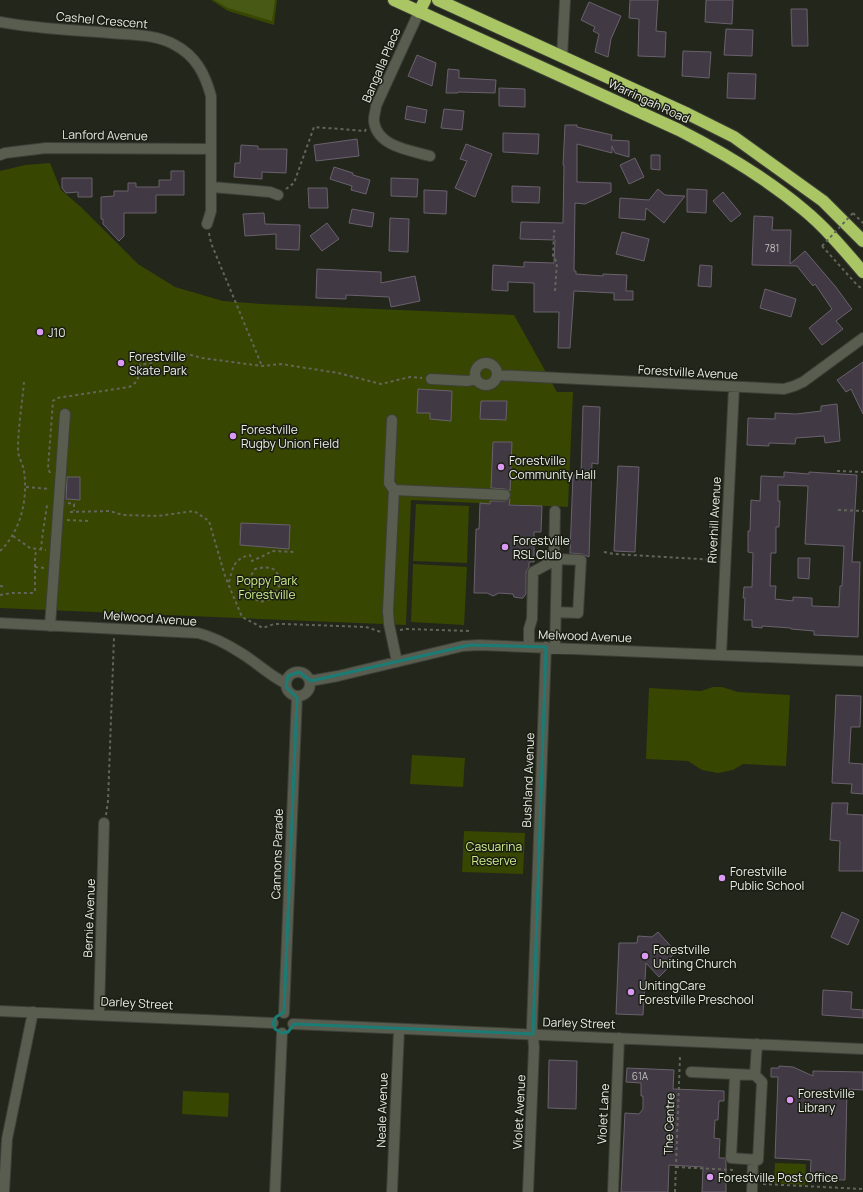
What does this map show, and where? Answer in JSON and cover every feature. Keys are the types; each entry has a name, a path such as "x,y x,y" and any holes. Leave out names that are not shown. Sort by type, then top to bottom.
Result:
{"highway":[{"name":"Warringah Road","path":"394,0 679,130 720,151 757,174 805,211 842,248 863,272"},
{"name":"Bangalla Place","path":"419,12 425,0"},
{"name":"Warringah Road","path":"438,0 688,114 734,137 823,201 863,241"}],"street":[{"path":"562,57 565,0"},
{"name":"Bangalla Place","path":"419,12 376,106 374,121 380,136 390,144 430,156"},
{"name":"Cashel Crescent","path":"0,22 22,26 150,36 175,44 194,59 206,78 211,96 212,212 207,224"},
{"name":"Lanford Avenue","path":"0,154 46,148 211,149"},
{"path":"212,187 270,192 278,195"},
{"name":"Forestville Avenue","path":"497,375 775,389 794,386 803,382 863,338"},
{"path":"483,364 490,364 493,366 497,375 494,382 488,385 481,384 475,375 477,368 483,364"},
{"path":"431,379 468,381 476,378"},
{"name":"Riverhill Avenue","path":"721,655 734,387"},
{"path":"50,626 66,414"},
{"path":"392,420 389,483 394,490 388,611 397,662"},
{"path":"394,490 505,495"},
{"name":"Bushland Avenue","path":"533,1034 550,647 556,612 555,511"},
{"path":"529,646 529,629 532,620 533,572 555,560 580,560 578,613 556,612"},
{"name":"Melwood Avenue","path":"0,623 198,633 215,638 242,653 275,678 285,683"},
{"name":"Melwood Avenue","path":"310,682 470,645 529,646 863,661"},
{"path":"295,672 302,673 310,682 307,692 304,695 297,696 290,694 287,691 285,683 288,676 295,672"},
{"name":"Cannons Parade","path":"284,1014 297,696"},
{"name":"Bernie Avenue","path":"99,1015 104,823"},
{"name":"Darley Street","path":"0,1010 273,1023"},
{"path":"4,1192 7,1139 33,1012"},
{"path":"284,1014 292,1018 293,1024 288,1032 282,1033 277,1031 273,1023 276,1017 284,1014"},
{"name":"Darley Street","path":"293,1024 863,1049"},
{"name":"Neale Avenue","path":"392,1192 399,1028"},
{"path":"275,1192 282,1033"},
{"name":"Violet Avenue","path":"528,1192 534,1047 533,1034"},
{"name":"Violet Lane","path":"613,1192 619,1038"},
{"path":"755,1075 757,1044"},
{"path":"691,1072 755,1075 762,1082 758,1160 731,1158 735,1075"},
{"path":"752,1192 753,1159"}],"path":[{"path":"278,195 294,183 314,127 365,131 368,125"},
{"path":"863,224 853,213 822,246 858,286 863,289"},
{"path":"207,224 211,243 262,366"},
{"path":"556,291 557,262 553,257 554,231 558,230"},
{"path":"50,478 48,468 53,401 57,398 129,387 134,385 138,379 140,365 166,357 191,355 202,358 262,366 281,364 338,373 381,384 410,377 431,379"},
{"path":"0,551 13,536 24,504 26,487 24,469 18,452 24,382"},
{"path":"837,471 863,472"},
{"path":"48,495 49,484"},
{"path":"26,487 47,489"},
{"path":"41,550 48,501"},
{"path":"838,510 863,511"},
{"path":"70,512 88,511 109,512 123,515 158,516 194,511 209,521 225,576 242,617 263,628 274,624 284,624 366,627 379,632 391,632 406,629 471,631"},
{"path":"57,520 90,521"},
{"path":"13,536 30,548 55,551"},
{"path":"0,595 12,593 33,593 35,591 34,559 36,549"},
{"path":"228,583 233,565 245,556 250,555 252,561 272,550 296,552"},
{"path":"604,552 614,554 725,561"},
{"path":"265,566 273,569 280,576 280,585 271,599 260,602 253,598 251,594 249,579 255,569 265,566"},
{"path":"280,585 295,586"},
{"path":"0,586 6,587"},
{"path":"104,823 108,801 114,628"},
{"name":"The Centre","path":"675,1192 680,1057"},
{"path":"676,1167 733,1170"},
{"path":"763,1184 863,1189"}],"highlighted area":[{"path":"470,645 546,647 533,1034 294,1024 288,1032 282,1033 275,1029 273,1023 276,1017 284,1012 297,698 286,687 288,676 299,672 311,681"}],"green space":[{"path":"211,0 277,0 274,25 228,11"},
{"path":"214,0 275,0 272,21 228,8"},
{"name":"Poppy Park Forestville","path":"50,163 61,190 81,207 138,264 175,287 223,301 514,315 557,392 573,392 568,507 411,500 406,625 0,608 0,171 25,165"},
{"path":"416,504 469,506 467,563 413,561"},
{"path":"413,564 467,567 464,625 411,622"},
{"path":"713,687 722,687 738,692 790,695 786,766 743,764 733,770 718,773 702,770 688,761 646,759 649,688 701,691"},
{"path":"412,755 465,758 463,787 410,784"},
{"name":"Casuarina Reserve","path":"464,831 525,833 523,874 462,872"},
{"path":"183,1091 229,1093 228,1117 182,1114"},
{"path":"775,1163 806,1164 805,1185 774,1183"}],"building":[{"path":"630,0 658,0 656,31 666,32 665,57 638,56 639,19 629,18"},
{"path":"706,0 733,0 732,24 705,22"},
{"path":"589,2 621,16 611,39 608,57 595,52 599,34 593,31 595,27 581,20"},
{"path":"791,9 807,9 808,46 792,46"},
{"path":"726,29 753,30 752,56 724,55"},
{"path":"683,51 711,52 709,78 682,76"},
{"path":"417,55 436,63 432,86 408,76"},
{"path":"448,69 459,70 459,78 496,80 495,93 446,93"},
{"path":"728,73 756,74 755,99 727,98"},
{"path":"499,88 525,89 525,107 499,106"},
{"path":"407,106 427,110 425,123 405,119"},
{"path":"444,109 464,111 462,130 441,128"},
{"path":"565,125 577,125 577,127 612,135 611,140 629,141 629,157 615,153 612,146 612,153 577,144 577,182 611,183 611,192 585,204 575,203 574,271 576,271 576,274 603,276 603,274 627,275 626,291 633,291 633,300 614,300 614,293 574,291 570,348 558,348 559,312 534,312 534,283 508,282 508,291 492,290 493,265 524,267 524,262 554,263 555,240 520,239 521,222 563,223"},
{"path":"503,133 539,134 538,154 503,152"},
{"path":"357,139 359,156 316,161 314,145"},
{"path":"466,144 492,154 475,197 455,188 467,161 460,159"},
{"path":"241,145 258,146 258,149 287,149 286,173 262,172 262,179 234,177 235,163 240,163"},
{"path":"651,155 660,155 660,170 651,169"},
{"path":"635,158 644,177 629,184 620,165"},
{"path":"334,167 370,180 366,194 351,190 352,186 330,179"},
{"path":"171,171 184,171 184,195 156,195 156,213 124,213 124,236 119,241 103,224 103,219 101,219 101,197 114,196 114,191 128,191 128,183 136,183 136,187 159,187 159,180 171,180"},
{"path":"62,178 92,178 92,197 78,197 78,192 66,193 62,188"},
{"path":"391,178 418,179 417,197 391,196"},
{"path":"512,186 540,187 539,203 512,202"},
{"path":"308,188 327,188 328,208 309,208"},
{"path":"658,189 665,195 685,196 664,223 646,208 645,220 619,218 620,198 649,200"},
{"path":"687,189 707,190 706,213 687,212"},
{"path":"424,190 447,191 446,214 424,213"},
{"path":"723,192 741,214 731,222 713,201"},
{"path":"352,209 374,213 372,227 349,223"},
{"path":"264,213 265,224 300,225 299,250 276,249 276,234 245,236 243,214"},
{"path":"754,216 773,217 772,230 791,230 790,264 805,251 835,286 852,309 836,321 843,329 822,345 809,328 832,309 815,284 813,286 797,266 752,265"},
{"path":"390,218 409,219 408,252 389,251"},
{"path":"327,223 339,239 322,251 310,236"},
{"path":"622,232 649,239 644,261 616,254"},
{"path":"700,265 712,266 711,287 698,286"},
{"path":"317,269 381,272 381,283 415,276 420,301 391,307 389,297 346,295 346,299 316,298"},
{"path":"765,289 796,299 791,317 760,308"},
{"path":"863,362 863,414 851,389 846,392 837,380"},
{"path":"418,389 452,391 451,421 430,419 430,413 417,413"},
{"path":"481,401 507,401 506,420 480,419"},
{"path":"837,404 840,441 825,443 824,436 796,438 795,444 769,443 769,446 747,445 748,418 775,419 775,413 796,414 821,411 821,406"},
{"path":"583,406 600,407 598,464 592,463 589,557 582,554 570,553 573,475 581,475"},
{"name":"Forestville Community Hall","path":"493,442 512,442 510,491 491,488"},
{"path":"618,466 639,467 635,552 614,551"},
{"path":"784,472 857,475 852,562 860,562 858,637 814,635 814,631 791,628 762,626 762,628 752,627 752,620 744,620 744,587 752,587 753,553 748,552 748,531 750,531 751,500 760,501 761,476 784,477","holes":["778,485 808,486 805,544 844,546 842,586 840,586 839,607 812,606 812,598 793,597 793,601 775,599 776,586 770,586 771,553 776,553 776,527 779,527 780,501 778,501"]},
{"path":"67,477 80,477 80,500 66,499"},
{"name":"Forestville RSL Club","path":"510,499 509,505 542,506 541,532 534,532 534,562 529,562 529,567 526,572 526,594 523,598 520,598 514,597 513,594 499,593 493,596 487,593 474,593 476,529 479,529 480,503 490,504 490,501 505,501"},
{"path":"241,523 290,525 289,549 240,545"},
{"path":"798,558 810,558 809,579 798,578"},
{"path":"836,695 861,696 860,727 851,727 849,763 863,764 863,794 851,793 852,784 832,783"},
{"path":"832,803 848,803 847,814 863,815 863,871 839,871 840,841 830,840"},
{"path":"842,912 859,920 848,945 831,937"},
{"path":"658,932 676,952 668,960 672,964 659,977 646,963 643,1015 616,1014 619,943 637,943 638,936 652,937"},
{"path":"823,990 852,992 851,1009 863,1010 863,1018 822,1015"},
{"path":"549,1060 577,1061 576,1109 548,1108"},
{"path":"779,1066 793,1067 813,1076 813,1071 863,1072 863,1090 847,1089 845,1180 810,1179 811,1160 775,1158 778,1077 771,1077 771,1068 779,1068"},
{"path":"627,1068 674,1070 673,1089 724,1091 724,1101 719,1101 718,1120 715,1120 714,1138 720,1139 719,1158 725,1158 726,1162 726,1192 702,1192 703,1167 669,1165 668,1192 621,1192 625,1113 639,1114 643,1109 641,1083 626,1082"}],"place":[{"name":"J10","path":"40,332"},
{"name":"Forestville Skate Park","path":"121,363"},
{"name":"Forestville Rugby Union Field","path":"233,436"},
{"name":"Forestville Community Hall","path":"501,467"},
{"name":"Forestville RSL Club","path":"505,547"},
{"name":"Forestville Public School","path":"722,878"},
{"name":"Forestville Uniting Church","path":"645,956"},
{"name":"UnitingCare Forestville Preschool","path":"631,992"},
{"name":"Forestville Library","path":"790,1100"},
{"name":"Forestville Post Office","path":"710,1177"}]}
